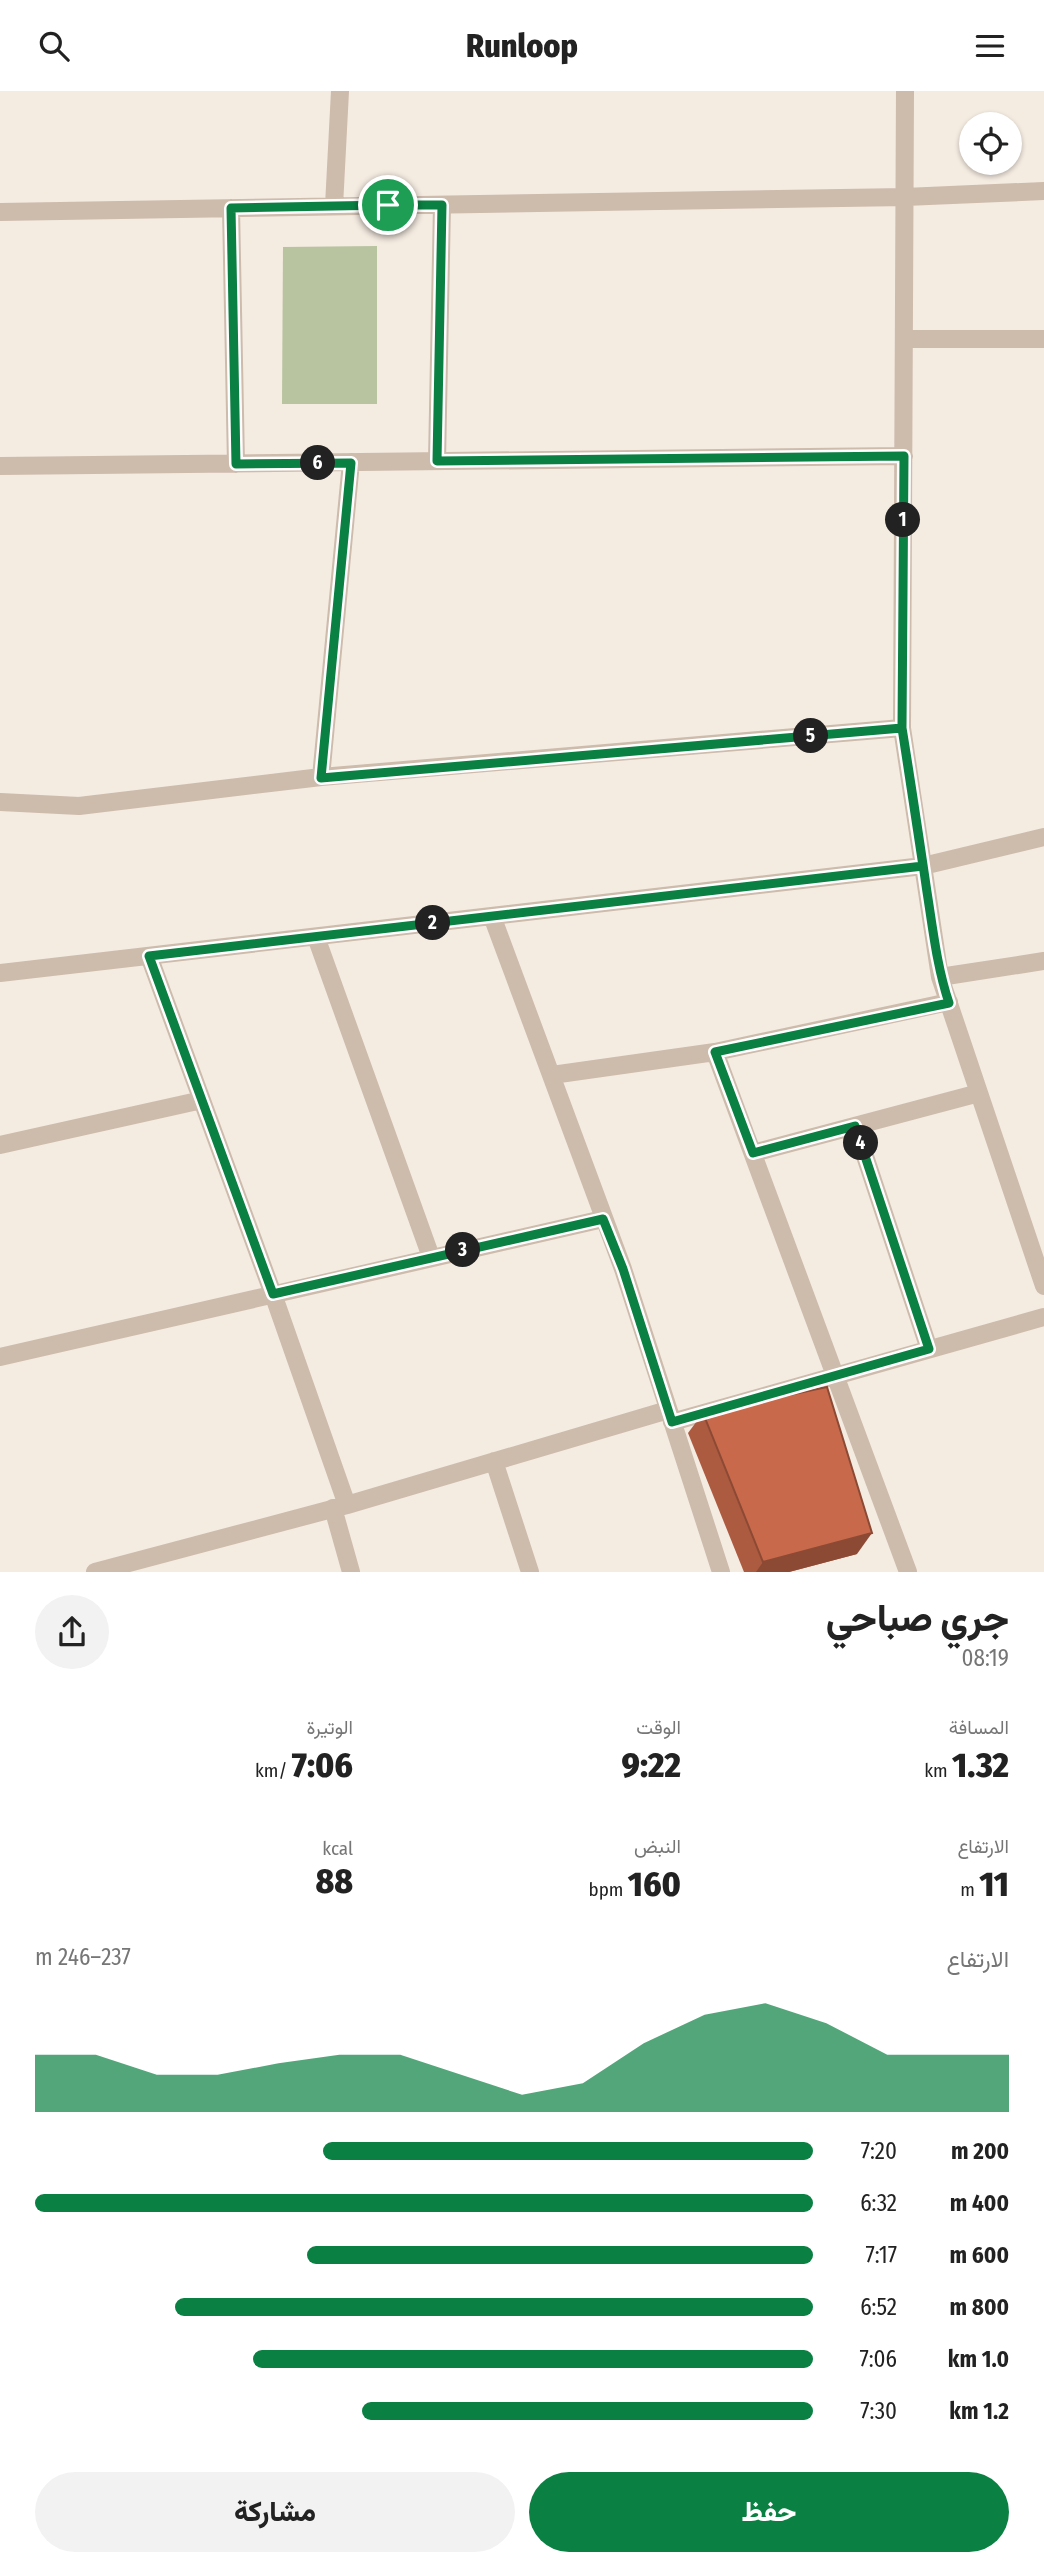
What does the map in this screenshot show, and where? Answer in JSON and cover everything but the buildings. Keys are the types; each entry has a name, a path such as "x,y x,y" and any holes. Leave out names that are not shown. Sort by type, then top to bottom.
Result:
{"street":[{"path":"334,206 340,91"},
{"path":"905,91 902,728 940,977 1043,1279"},
{"path":"0,212 905,197 1044,191"},
{"path":"437,461 442,205"},
{"path":"231,208 236,464"},
{"path":"904,339 1044,339"},
{"path":"0,466 904,456"},
{"path":"321,778 351,463"},
{"path":"0,803 79,806 321,778 902,728"},
{"path":"0,973 923,866 1044,837"},
{"path":"492,916 623,1269 721,1572"},
{"path":"316,937 431,1257"},
{"path":"149,956 273,1294 340,1507 351,1572"},
{"path":"940,977 1044,961"},
{"path":"552,1075 715,1052 949,1003"},
{"path":"715,1052 835,1376 902,1571"},
{"path":"753,1153 979,1093"},
{"path":"0,1145 202,1100"},
{"path":"855,1126 929,1349"},
{"path":"0,1357 603,1219"},
{"path":"95,1572 340,1507 494,1461 835,1376 1044,1317"},
{"path":"494,1461 530,1572"}],"green space":[{"path":"377,246 377,404 282,404 283,247"}],"route":[{"path":"388,205 231,208 236,464 351,463 321,778 902,728 940,977 949,1003 715,1052 753,1153 855,1126 929,1349 672,1422 623,1269 603,1219 273,1294 149,956 923,866 902,728 904,456 437,461 442,205 388,205"}]}
